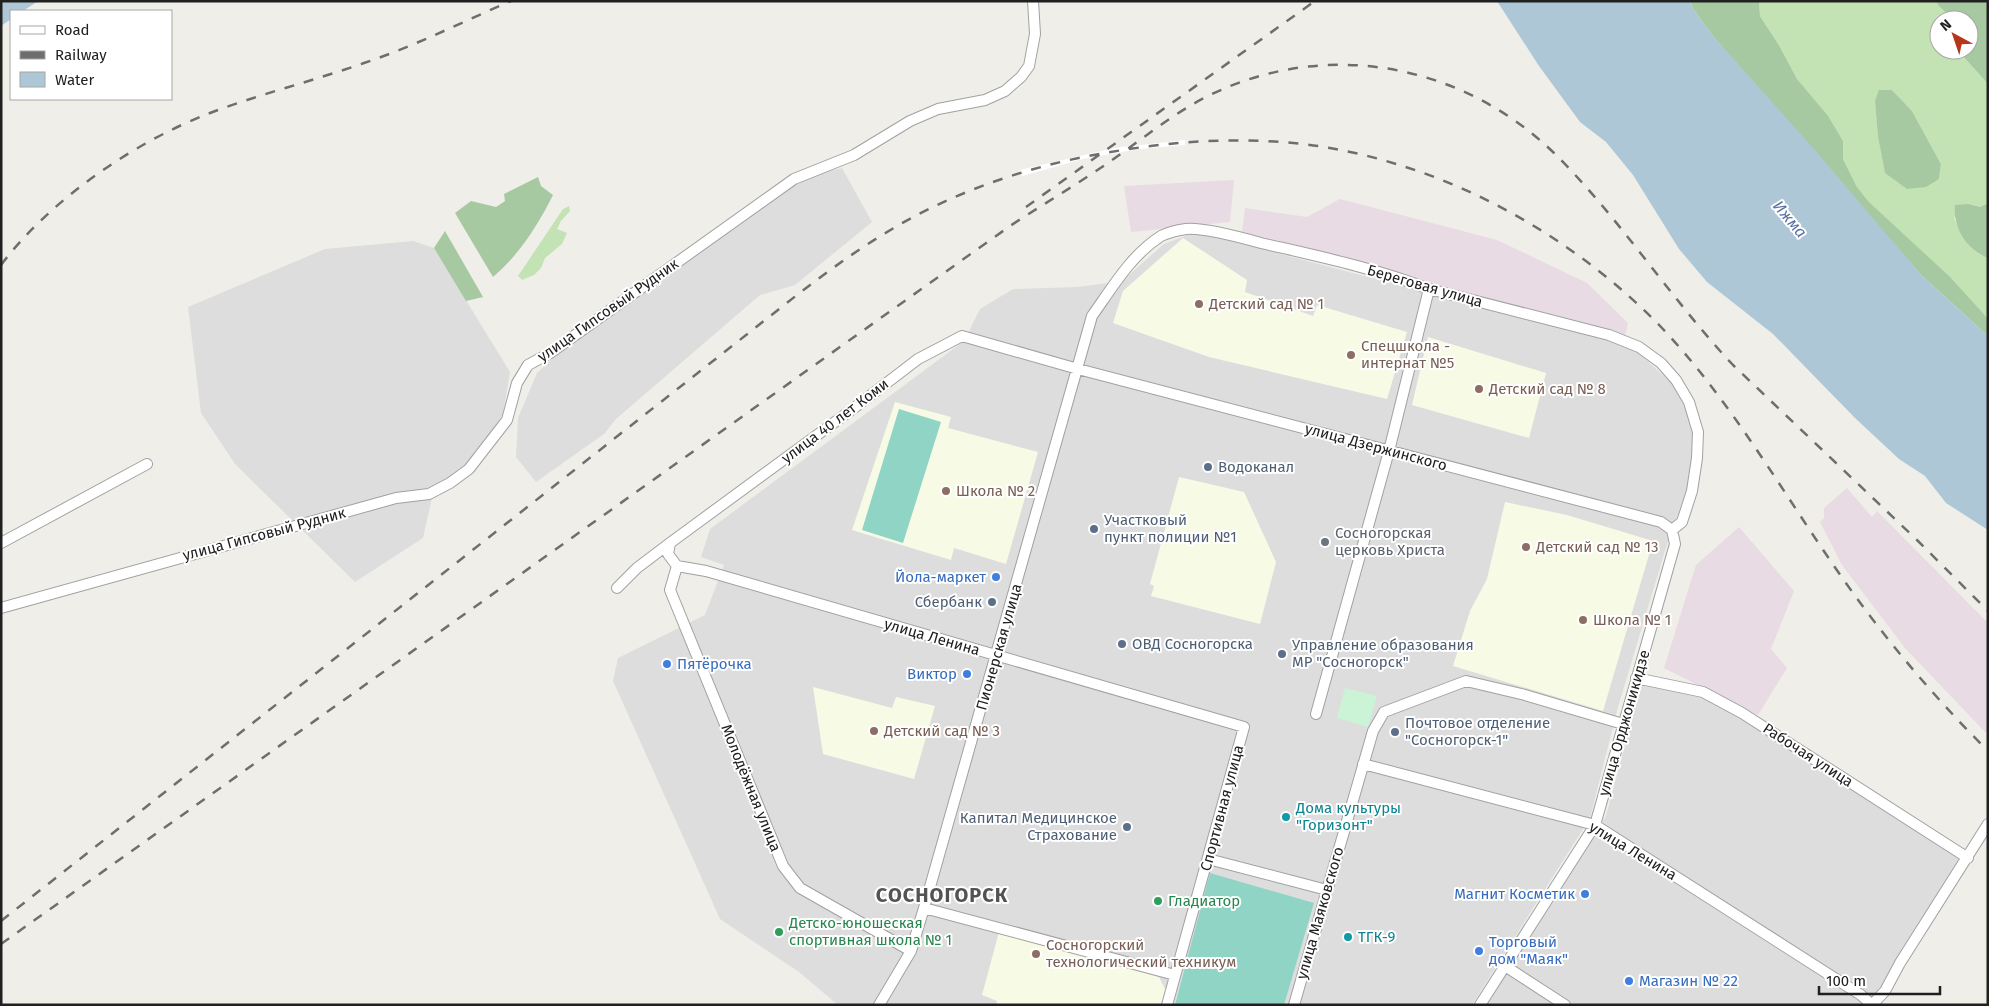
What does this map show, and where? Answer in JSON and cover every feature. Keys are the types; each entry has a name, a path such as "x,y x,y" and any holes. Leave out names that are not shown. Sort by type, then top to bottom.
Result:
{"street":[{"name":"улица Гипсовый Рудник","path":"1,608 396,498 430,494 450,483 469,469 507,420 517,383 528,365 550,353 794,179 854,155 910,121 938,109 985,100 1005,91 1021,77 1029,66 1035,34 1033,1"},
{"name":"Береговая улица","path":"1078,369 1092,316 1127,268 1145,249 1162,236 1187,228 1226,234 1341,262 1409,281 1429,289 1609,335 1638,347 1661,363 1676,380 1689,402 1698,432 1697,458 1692,491 1682,522 1672,530"},
{"path":"1316,714 1389,451 1429,289"},
{"name":"улица 40 лет Коми","path":"617,588 637,568 918,359 962,336 1078,369"},
{"name":"улица Дзержинского","path":"1078,369 1661,522 1672,530"},
{"name":"Пионерская улица","path":"879,1005 911,951 1078,369"},
{"path":"1,543 147,464"},
{"name":"улица Орджоникидзе","path":"1480,1005 1595,825 1622,724 1675,544 1672,530"},
{"path":"670,543 668,554 677,566"},
{"name":"улица Ленина","path":"677,566 706,571 1244,726"},
{"name":"Молодёжная улица","path":"677,566 670,590 783,866 800,888 911,951"},
{"name":"Рабочая улица","path":"1636,678 1703,692 1742,713 1968,858"},
{"name":"улица Маяковского","path":"1294,1005 1373,731 1384,712 1466,680 1525,695 1622,724"},
{"name":"Спортивная улица","path":"1167,1005 1244,726"},
{"name":"улица Ленина","path":"1363,764 1595,825 1861,995 1872,1005"},
{"path":"1872,1005 1885,991 1900,963 1988,824"},
{"path":"1208,859 1327,890"},
{"path":"924,908 1176,976"},
{"path":"1505,966 1565,1005"}],"shaded area":[{"path":"842,168 872,222 795,285 760,295 616,419 604,434 536,482 516,457 518,418 537,373 553,358 669,272 779,194 817,174"},
{"path":"1234,180 1230,222 1131,232 1124,186"},
{"path":"1340,199 1497,240 1587,283 1628,323 1625,336 1438,287 1349,258 1242,232 1245,208 1307,217"},
{"path":"1196,232 1613,341 1635,350 1674,385 1694,427 1689,484 1667,544 1618,707 1590,818 1472,1005 838,1005 799,972 720,919 613,681 618,658 705,615 724,565 701,557 710,529 964,341 980,309 1013,289 1078,287 1122,281 1164,244"},
{"name":"Детский сад № 1","path":"1183,238 1247,280 1245,292 1313,316 1317,305 1407,332 1387,399 1209,357 1113,323 1123,291"},
{"path":"413,241 434,248 510,372 503,414 475,456 454,477 435,484 423,538 355,582 235,464 201,413 188,307 325,249"},
{"name":"Детский сад № 8","path":"1428,337 1546,373 1529,438 1412,405"},
{"name":"Школа № 2","path":"895,402 951,417 948,428 1038,452 1006,564 954,548 951,560 852,530"},
{"path":"899,409 941,422 903,543 862,530"},
{"path":"1179,477 1244,492 1276,562 1260,624 1151,596 1154,586 1150,584"},
{"path":"1847,488 1872,517 1877,511 1988,623 1988,735 1905,648 1842,565 1820,522 1824,518 1824,508"},
{"name":"Школа № 1","path":"1505,502 1567,515 1653,541 1603,711 1453,666 1470,611 1487,579"},
{"path":"1739,527 1794,591 1771,649 1787,668 1758,715 1664,668 1696,565"},
{"path":"1641,686 1664,687 1704,697 1734,712 1962,858 1871,1005 1486,1005 1606,816"},
{"name":"Детский сад № 3","path":"813,687 892,708 896,697 935,706 914,779 823,754"},
{"path":"1210,873 1314,903 1284,1005 1175,1005"},
{"name":"Сосногорский технологический техникум","path":"999,932 1159,977 1166,991 1162,1005 996,1005 997,1001 982,995"}],"green space":[{"path":"1690,1 1759,1 1760,16 1780,47 1797,79 1828,116 1843,141 1843,159 1857,187 1869,202 1950,277 1981,311 1988,319 1988,336 1921,275 1712,35 1693,9"},
{"path":"1759,1 1937,1 1944,10 1929,10 1929,60 1966,60 1988,84 1988,203 1980,207 1969,204 1954,218 1966,242 1975,251 1988,258 1988,319 1950,278 1869,202 1857,187 1843,159 1843,141 1797,79 1780,47 1760,16","holes":["1892,90 1912,111 1941,164 1939,180 1885,172 1878,137 1875,101"]},
{"path":"1937,1 1988,1 1988,84 1966,60 1979,60 1979,10 1943,10"},
{"path":"1879,90 1892,90 1912,111 1941,164 1939,179 1926,187 1907,189 1885,173 1878,137 1875,101"},
{"path":"538,177 541,186 553,195 527,239 493,277 455,213 471,201 496,207 505,201 504,194"},
{"path":"1988,203 1988,258 1973,249 1962,237 1956,222 1955,205 1969,204 1980,207"},
{"path":"569,206 570,211 557,229 567,233 562,244 545,258 541,268 534,275 522,280 518,276 563,209"},
{"path":"445,231 483,297 466,301 434,248"},
{"path":"1345,688 1377,696 1368,727 1337,718"}],"water":[{"path":"1,1 38,1 24,10 10,10 10,20 1,26"},
{"name":"Ижма","path":"1497,1 1690,1 1693,9 1712,35 1814,149 1921,275 1988,336 1988,530 1946,503 1925,476 1899,459 1855,418 1773,334 1707,282 1679,249 1633,175 1606,142 1580,122 1539,66"}],"pier":[{"path":"1185,140 1185,145 1139,149 1083,159 1022,176 1020,170 1114,148"}],"railway":[{"path":"1,265 21,241 69,196 123,157 152,140 181,125 229,106 345,70 383,56 511,1"},
{"path":"1026,207 1315,1"},
{"path":"1,944 1010,226 1089,176 1195,103 1253,78 1298,68 1344,65 1390,69 1435,80 1477,98 1517,122 1554,153 1578,178 1733,365 1917,540 1988,611"},
{"path":"1,921 788,302 858,250 895,227 933,207 974,189 1017,174 1105,153 1188,142 1273,141 1330,148 1377,158 1467,191 1510,212 1551,237 1591,265 1628,295 1662,328 1686,355 1753,444 1869,615 1926,685 1988,751"}],"place":[{"name":"Детский сад № 1","path":"1199,304"},
{"name":"Спецшкола - интернат №5","path":"1351,355"},
{"name":"Детский сад № 8","path":"1479,389"},
{"name":"Водоканал","path":"1208,467"},
{"name":"Школа № 2","path":"946,491"},
{"name":"Участковый пункт полиции №1","path":"1094,529"},
{"name":"Сосногорская церковь Христа","path":"1325,542"},
{"name":"Детский сад № 13","path":"1526,547"},
{"name":"Йола-маркет","path":"996,577"},
{"name":"Сбербанк","path":"992,602"},
{"name":"Школа № 1","path":"1583,620"},
{"name":"ОВД Сосногорска","path":"1122,644"},
{"name":"Управление образования МР \"Сосногорск\"","path":"1282,654"},
{"name":"Пятёрочка","path":"667,664"},
{"name":"Виктор","path":"967,674"},
{"name":"Детский сад № 3","path":"874,731"},
{"name":"Почтовое отделение \"Сосногорск-1\"","path":"1395,732"},
{"name":"Дома культуры \"Горизонт\"","path":"1286,817"},
{"name":"Капитал Медицинское Страхование","path":"1127,827"},
{"name":"Магнит Косметик","path":"1585,894"},
{"name":"Гладиатор","path":"1158,901"},
{"name":"Детско-юношеская спортивная школа № 1","path":"779,932"},
{"name":"ТГК-9","path":"1348,937"},
{"name":"Торговый дом \"Маяк\"","path":"1479,951"},
{"name":"Сосногорский технологический техникум","path":"1036,954"},
{"name":"Магазин № 22","path":"1629,981"}],"district":[{"name":"СОСНОГОРСК","path":"942,895"}]}
